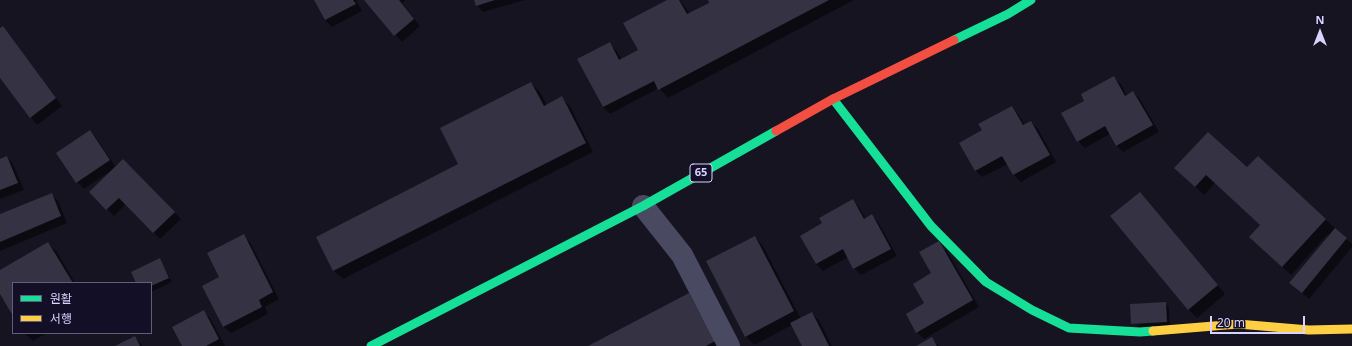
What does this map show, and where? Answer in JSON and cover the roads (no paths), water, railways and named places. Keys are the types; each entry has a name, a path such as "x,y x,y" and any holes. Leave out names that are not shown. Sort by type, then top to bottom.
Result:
{"main road":[{"name":"65","path":"371,346 643,206 834,99 1008,14 1031,0"},
{"path":"834,99 931,226 986,282 1032,310 1069,328 1140,332 1238,324 1309,330 1352,329"}],"street":[{"path":"643,206 682,255 729,346"}]}
